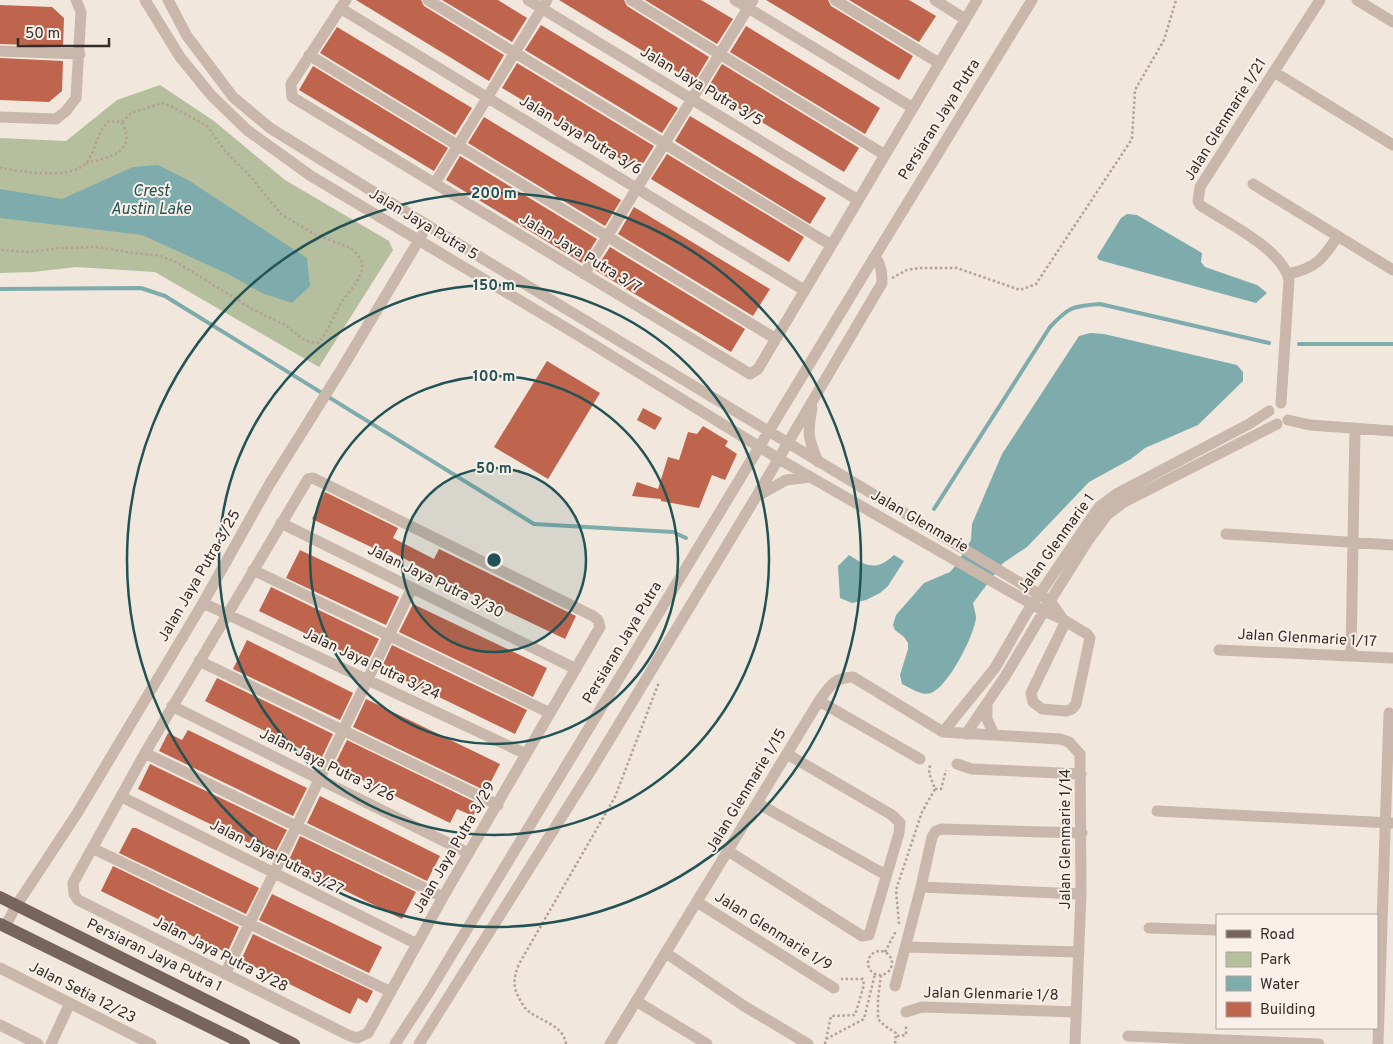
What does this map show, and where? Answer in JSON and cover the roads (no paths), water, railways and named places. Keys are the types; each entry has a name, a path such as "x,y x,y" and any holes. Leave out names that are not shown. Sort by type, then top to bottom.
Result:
{"main road":[{"name":"Persiaran Jaya Putra 1","path":"0,897 294,1044"},
{"path":"2,926 244,1044"}],"street":[{"path":"0,117 56,119 66,111 76,98 81,12 76,0"},
{"name":"Jalan Jaya Putra 5","path":"145,0 180,57 211,95 247,130 311,176 779,459"},
{"name":"Jalan Jaya Putra 5","path":"168,0 187,36 233,97 270,128 788,444"},
{"path":"428,0 832,245"},
{"name":"Jalan Jaya Putra 3/5","path":"528,0 545,4 692,100 858,200"},
{"path":"631,0 885,154"},
{"path":"735,0 750,4 912,108"},
{"path":"835,0 939,63"},
{"path":"935,0 966,18"},
{"path":"343,4 309,56 776,339 976,0"},
{"name":"Persiaran Jaya Putra","path":"395,1044 429,992 1032,0"},
{"name":"Jalan Glenmarie 1/21","path":"1288,274 1284,266 1260,243 1200,206 1198,201 1200,187 1320,0"},
{"path":"1357,0 1393,22"},
{"name":"Jalan Jaya Putra 3/6","path":"343,4 487,98 804,290"},
{"path":"434,183 545,4"},
{"path":"584,274 750,4"},
{"path":"0,51 80,54"},
{"name":"Jalan Jaya Putra 3/7","path":"309,56 291,84 292,97 584,274 750,374 758,369 776,339"},
{"path":"1274,72 1393,145"},
{"path":"1253,184 1393,270"},
{"name":"Jalan Jaya Putra 3/25","path":"2,926 78,812 203,603 269,485 341,370 427,225"},
{"path":"1281,403 1288,274 1312,267 1321,260 1338,236"},
{"path":"419,1044 594,767 788,444 882,283 880,264 875,256"},
{"path":"813,401 808,433 818,462"},
{"path":"1281,403 1289,410 1288,420 1283,424 1277,424 1269,418 1269,411 1272,405 1281,403"},
{"name":"Jalan Glenmarie 1","path":"1193,460 1269,411"},
{"path":"1288,420 1310,425 1393,431"},
{"name":"Jalan Glenmarie 1","path":"966,734 1006,675 1042,603 1099,507 1118,493 1159,477 1193,460 1277,424"},
{"path":"1351,656 1355,428"},
{"name":"Jalan Glenmarie","path":"788,444 1001,572 1042,603"},
{"name":"Jalan Glenmarie","path":"779,459 996,583 1042,603"},
{"path":"756,497 786,480 810,477"},
{"name":"Jalan Jaya Putra 3/29","path":"281,522 308,478 313,478 585,611 598,620 600,628 498,805 468,853 368,1033 356,1038"},
{"path":"281,522 172,706 92,848 391,992"},
{"name":"Jalan Jaya Putra 3/30","path":"281,522 576,669"},
{"path":"1226,534 1353,544 1393,545"},
{"path":"253,570 550,713"},
{"path":"225,974 369,681 412,588"},
{"name":"Jalan Jaya Putra 3/24","path":"203,603 526,754"},
{"path":"1042,603 1090,638 1076,704 1072,709 1066,711 1042,709 1034,702 1031,694 1064,620"},
{"name":"Jalan Glenmarie 1","path":"943,732 995,668 1042,603"},
{"name":"Jalan Glenmarie 1/17","path":"1219,650 1393,658"},
{"path":"199,661 498,805"},
{"path":"995,668 1006,675"},
{"name":"Jalan Glenmarie 1/15","path":"610,1044 819,701 832,683 842,678 853,677 943,732 966,734"},
{"path":"819,701 920,759"},
{"path":"987,703 987,719 994,736"},
{"name":"Jalan Jaya Putra 3/26","path":"172,706 468,853"},
{"path":"1378,1044 1389,822 1390,713"},
{"name":"Jalan Glenmarie 1/14","path":"966,734 1060,739 1069,742 1080,754 1082,774 1081,894 1075,1044"},
{"path":"145,753 443,897"},
{"path":"728,851 862,936 870,935 899,833 900,822 892,815 787,754"},
{"path":"957,764 972,769 1082,774"},
{"name":"Jalan Jaya Putra 3/27","path":"122,797 417,944"},
{"path":"757,803 886,875"},
{"path":"1157,811 1389,822"},
{"path":"895,986 932,837 936,831 941,829 1082,833"},
{"name":"Jalan Jaya Putra 3/28","path":"92,848 73,883 74,894 78,900 356,1038"},
{"path":"921,887 1081,894"},
{"name":"Jalan Glenmarie 1/9","path":"697,902 834,988"},
{"path":"1149,928 1216,930"},
{"path":"906,946 1079,952"},
{"path":"666,953 744,1006 808,1044"},
{"name":"Jalan Setia 12/23","path":"0,968 151,1044"},
{"path":"636,1001 707,1044"},
{"path":"51,1044 70,1003"},
{"name":"Jalan Glenmarie 1/8","path":"906,1012 922,1007 1076,1012"},
{"path":"0,1025 38,1044"},
{"path":"1128,1036 1319,1044"}],"water":[{"name":"Crest Austin Lake","path":"158,165 188,180 307,258 310,286 292,303 262,293 228,274 142,235 0,218 0,189 62,199 133,167"},
{"path":"1127,214 1137,215 1202,253 1201,262 1205,267 1257,285 1267,293 1256,303 1099,260 1097,257 1121,218"},
{"path":"1090,333 1104,334 1237,365 1243,372 1243,381 1198,425 1145,448 1131,459 1089,482 1027,547 1003,563 973,603 976,618 971,636 952,671 938,689 927,694 919,693 902,684 900,675 908,643 895,630 893,625 896,615 924,583 950,572 956,565 971,540 972,524 1002,454 1079,336"},
{"path":"849,555 872,566 888,560 894,555 904,561 888,586 880,593 866,600 852,603 840,598 838,566"}],"waterway":[{"path":"0,289 141,288 165,296 534,524 673,532 686,538"},
{"path":"934,509 1050,327 1067,311 1077,307 1100,304 1269,343"},
{"path":"1299,344 1393,344"}]}
